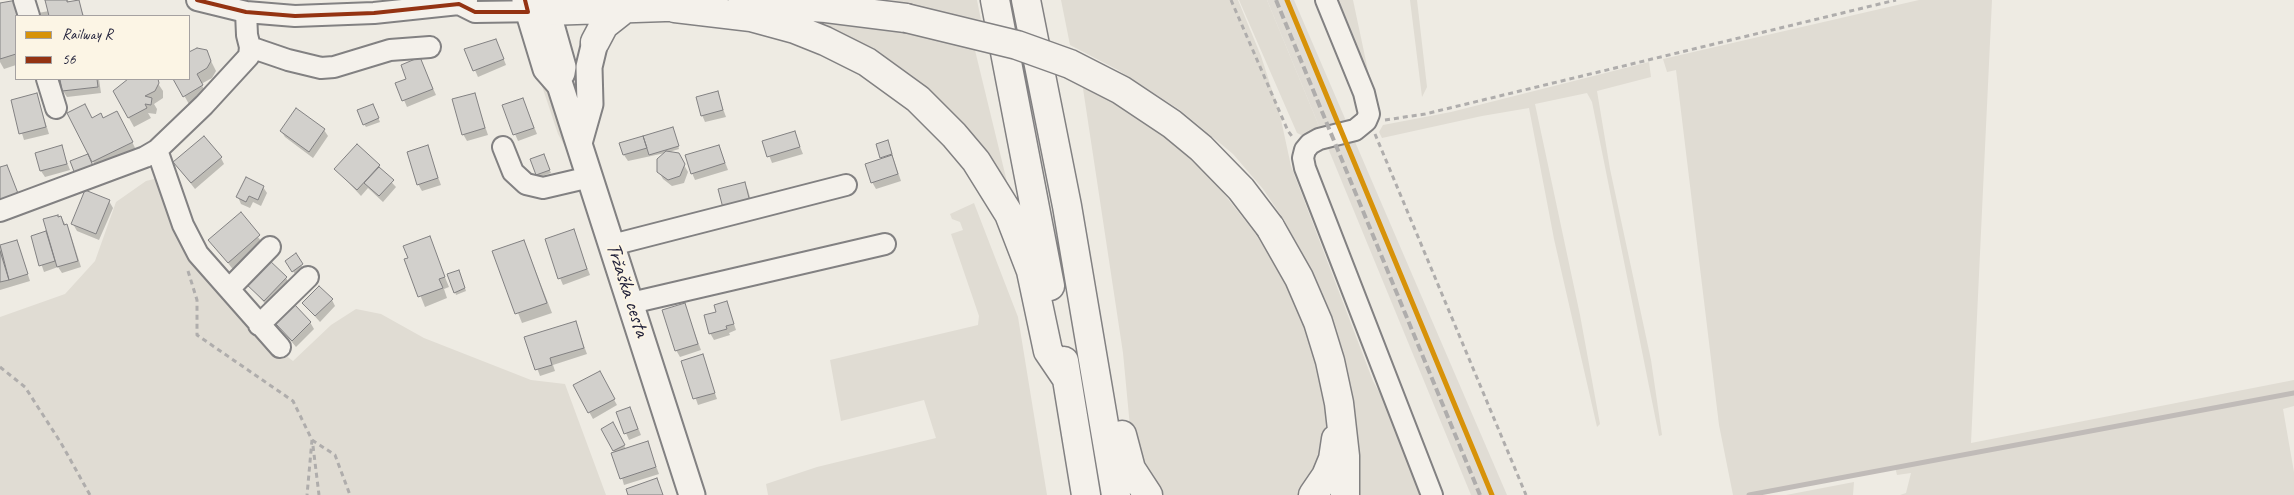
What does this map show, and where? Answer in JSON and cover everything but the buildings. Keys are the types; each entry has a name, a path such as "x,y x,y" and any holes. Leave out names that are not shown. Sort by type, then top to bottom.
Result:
{"highway":[{"path":"995,0 1041,235 1086,495"},
{"path":"1026,0 1067,206 1116,495"},
{"path":"536,6 623,10 675,8 736,1 826,8 906,18 1017,45 1070,64 1121,90 1172,124 1201,148 1241,189 1270,227 1299,278 1318,322 1330,361 1345,456 1344,495"},
{"path":"675,8 751,17 795,29 825,41 867,62 924,104 976,161 1009,214 1031,270 1048,351 1067,379"},
{"path":"595,42 604,25 623,10"},
{"path":"1093,353 1113,388 1125,452 1132,469 1148,495"},
{"path":"1313,495 1333,459 1338,403"}],"main road":[{"name":"Tržaška cesta","path":"536,6 563,66 560,85 692,495"},
{"path":"579,143 590,104 589,67 595,42"}],"street":[{"path":"24,0 29,15"},
{"path":"1326,0 1368,106 1366,121 1355,130 1319,139 1305,150 1303,158 1305,168 1432,495"},
{"path":"201,1 246,12 335,16 463,2 475,12 536,6"},
{"path":"0,211 145,157 157,150 249,56 250,47 247,35 246,12"},
{"path":"250,47 288,60 321,68 334,67 390,50 430,47"},
{"path":"47,80 56,108"},
{"path":"503,147 513,172 526,184 543,188 563,185 590,177"},
{"path":"157,150 183,225 198,254 280,347"},
{"path":"612,245 846,185"},
{"path":"631,303 885,244"},
{"path":"229,289 270,247"},
{"path":"259,325 308,277"}],"path":[{"path":"1231,0 1288,132 1305,150"},
{"path":"1526,495 1375,135 1366,121 1425,114 1896,0"},
{"path":"187,267 197,300 197,335 293,401 312,440 319,495"},
{"path":"0,367 25,387 61,443 90,495"},
{"path":"307,495 312,440"},
{"path":"312,440 335,455 350,495"}],"shaded area":[{"path":"840,0 977,0 981,20 898,3 897,7"},
{"path":"1061,0 1238,0 1261,56 1280,115 1291,166 1373,381 1391,414 1421,495 1353,495 1343,363 1332,316 1312,271 1284,220 1263,189 1233,154 1180,110 1118,70 1070,45"},
{"path":"1239,0 1267,0 1321,131 1305,137 1297,133"},
{"path":"1267,0 1294,0 1507,495 1471,495"},
{"path":"1335,0 1353,0 1374,99 1380,113 1374,114"},
{"path":"1410,0 1417,0 1427,87 1422,97"},
{"path":"1919,0 1992,0 1971,443 2294,380 2294,406 2283,409 2294,472 2294,495 1900,495 1906,493 1911,473 1897,475 1895,467 1749,495 1733,495 1719,425 1676,70 1667,72 1663,59"},
{"path":"801,17 843,17 973,42 1008,186 984,152 946,108 908,74 876,49"},
{"path":"538,61 560,120 570,156 558,134 540,80"},
{"path":"1649,62 1651,77 1597,91 1610,169 1651,360 1662,435 1659,436 1592,102 1587,93 1535,104 1580,315 1600,424 1597,427 1554,239 1529,108 1482,116 1382,138 1379,132 1383,125 1451,112"},
{"path":"1082,82 1165,136 1213,180 1255,233 1284,280 1305,320 1320,369 1326,410 1326,435 1322,455 1300,495 1164,495 1147,474 1132,448 1123,353"},
{"path":"158,178 262,337 293,361 331,325 356,309 381,314 424,338 531,380 565,384 606,495 0,495 0,317 65,294 95,261 116,202 146,181"},
{"path":"974,203 1018,317 1047,495 768,495 766,484 817,467 936,438 924,400 841,421 830,360 978,325 979,316 951,234 963,230 960,222 952,219 950,214"},
{"path":"1854,482 1853,495 1786,495"}],"waterway":[{"path":"1749,495 2294,393"}],"railway":[{"path":"1276,0 1480,495"}],"rail line":[{"name":"R","path":"1287,0 1492,495"}],"transit line":[{"name":"56","path":"197,0 246,12 295,16 374,13 459,4 475,12 528,12 525,0"}]}
